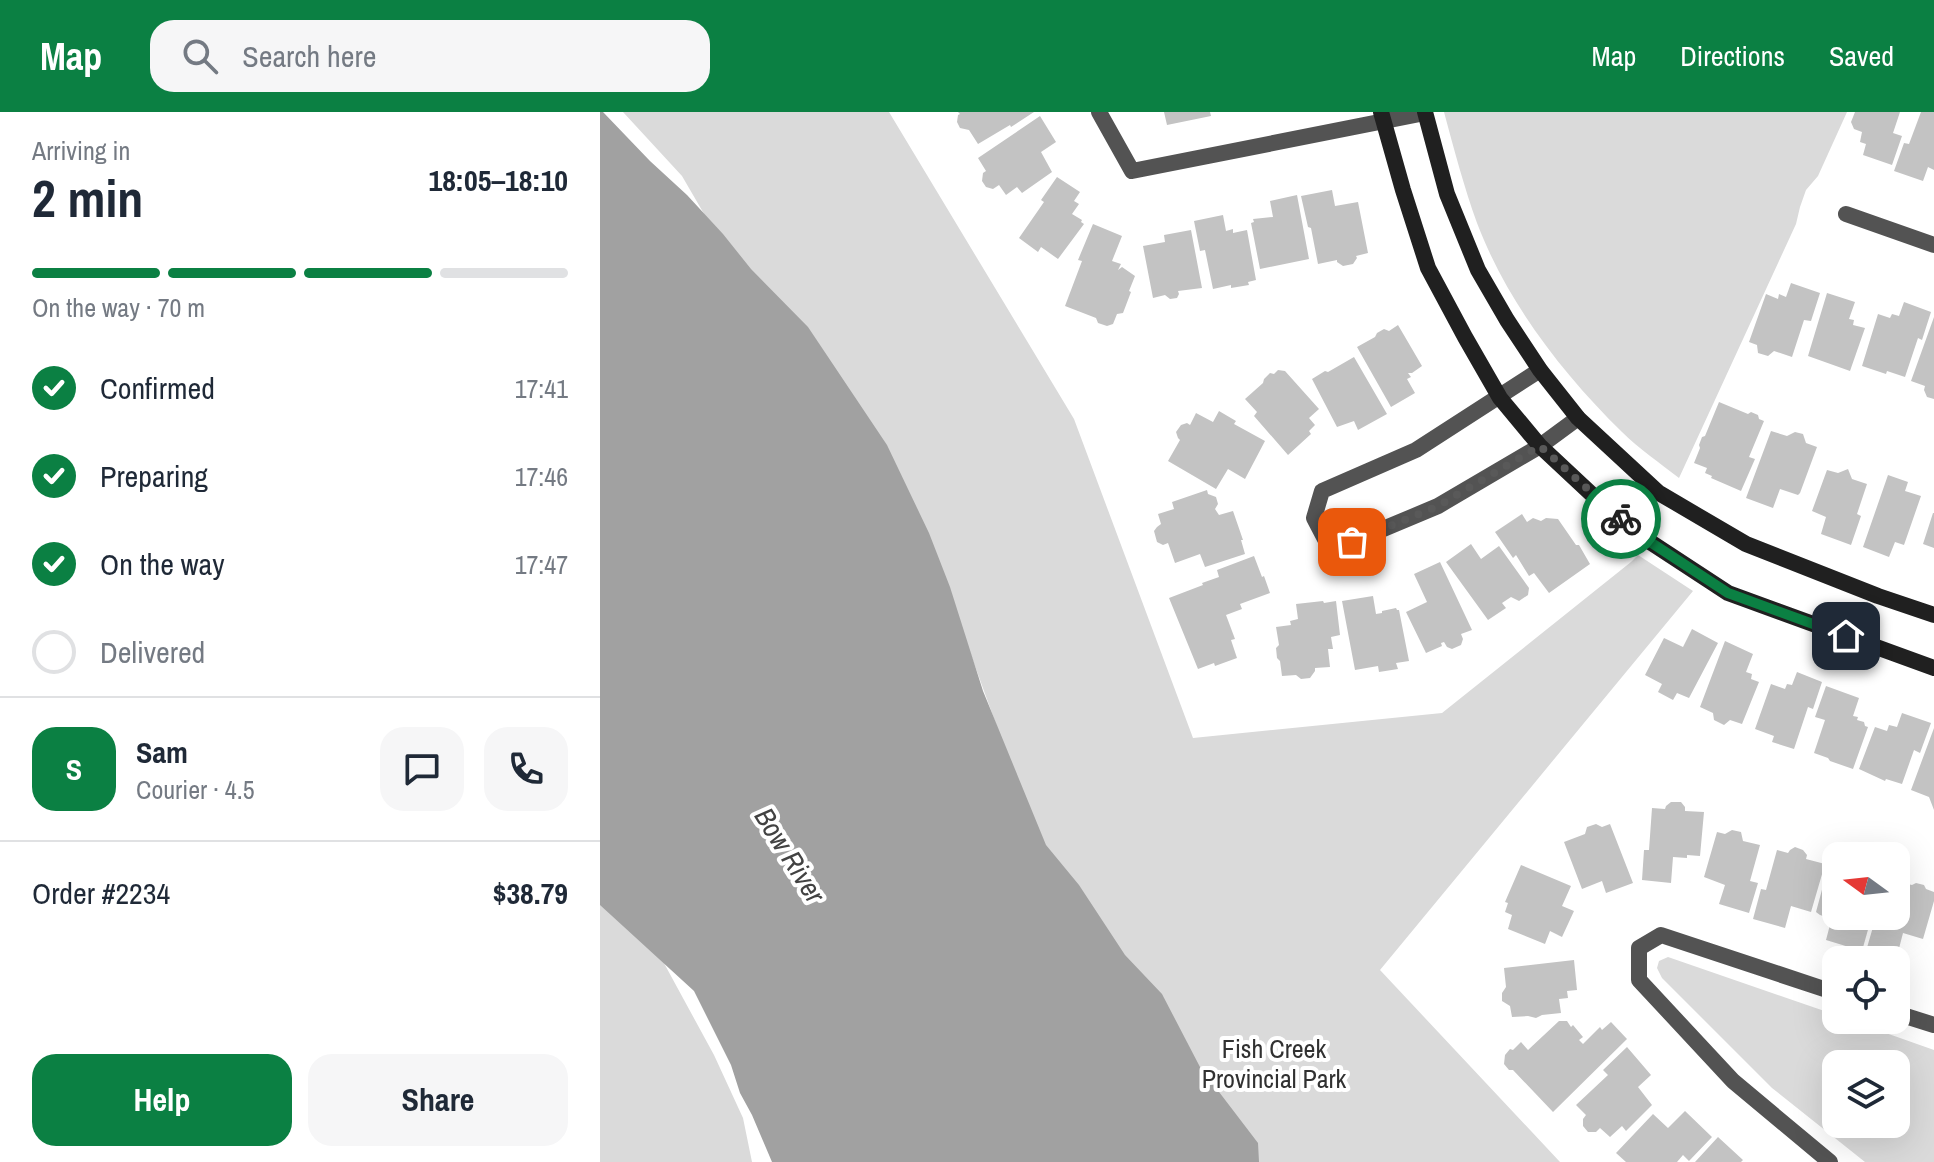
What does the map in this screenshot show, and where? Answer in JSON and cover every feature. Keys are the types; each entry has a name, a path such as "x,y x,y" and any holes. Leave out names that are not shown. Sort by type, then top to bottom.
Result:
{"street":[{"path":"1099,112 1132,171 1382,117 1425,113 1447,194 1478,270 1540,370 1578,418 1659,493 1746,544 1934,615"},
{"path":"1382,117 1428,268 1500,398 1540,446 1641,536 1728,593 1934,668"},
{"path":"1846,214 1934,245"},
{"path":"1540,370 1416,450 1322,491 1314,518 1325,539 1352,542 1438,506 1540,446 1578,418"},
{"path":"1822,988 1661,935 1639,948 1639,980 1733,1081 1830,1162"},
{"path":"1910,1017 1934,1025"}],"green space":[{"name":"Fish Creek Provincial Park","path":"623,112 889,112 1074,419 1193,738 1442,713 1638,555 1693,591 1380,970 1560,1162 1248,1162 1035,832 958,619 739,274 682,176"},
{"path":"1444,112 1847,112 1818,176 1806,190 1796,224 1679,478 1635,444 1578,386 1520,308 1477,223"},
{"path":"600,855 714,1055 743,1118 752,1162 600,1162"},
{"path":"1668,957 1822,1010 1822,1034 1889,1034 1934,1050 1934,1162 1865,1162 1835,1138 1910,1138 1910,1050 1822,1050 1822,1128 1772,1088 1662,978 1657,968 1659,961"}],"water":[{"name":"Bow River","path":"600,112 687,195 751,269 808,327 887,445 929,533 950,587 983,691 1046,845 1079,885 1125,955 1162,994 1200,1067 1258,1143 1259,1162 772,1162 740,1093 731,1065 694,991 600,905"}],"building":[{"path":"958,112 1034,112 978,144 969,130 960,128"},
{"path":"1164,112 1210,112 1211,116 1167,125"},
{"path":"1855,112 1900,112 1893,133 1902,136 1892,165 1863,155 1866,144 1860,142 1862,132 1854,129 1851,122"},
{"path":"1921,112 1934,112 1934,170 1928,167 1923,181 1894,171 1904,143 1909,144"},
{"path":"1040,116 1056,142 1041,152 1052,172 1022,193 1017,187 1006,195 999,185 993,189 986,187 982,181 986,171 978,158"},
{"path":"1057,177 1080,192 1074,201 1079,204 1072,214 1084,224 1058,259 1041,247 1038,252 1019,238"},
{"path":"1332,190 1335,206 1358,202 1368,253 1356,256 1353,264 1343,266 1337,260 1318,264 1301,196"},
{"path":"1297,195 1309,259 1260,269 1251,223 1253,219 1273,217 1270,201"},
{"path":"1223,215 1226,231 1247,230 1256,280 1248,282 1249,285 1213,289 1205,250 1200,251 1194,221"},
{"path":"1093,224 1122,236 1112,261 1121,264 1118,270 1122,267 1135,276 1123,313 1117,314 1113,324 1107,326 1098,323 1096,318 1065,306 1082,261 1078,260"},
{"path":"1191,230 1202,288 1178,291 1177,298 1170,299 1165,295 1153,298 1143,246 1165,242 1164,235"},
{"path":"1791,283 1820,293 1811,321 1804,320 1792,357 1774,351 1768,356 1758,353 1757,345 1749,342 1766,294 1778,299 1779,294 1786,297"},
{"path":"1827,293 1855,302 1849,319 1854,320 1853,325 1865,328 1850,371 1808,356"},
{"path":"1904,302 1931,312 1922,340 1918,338 1905,377 1862,366 1878,314 1890,318 1892,314 1899,316"},
{"path":"1934,317 1934,399 1927,397 1925,386 1911,381"},
{"path":"1398,325 1422,366 1408,373 1411,377 1407,379 1415,393 1391,407 1357,347 1384,329 1389,331"},
{"path":"1354,357 1387,414 1358,430 1354,421 1337,427 1312,379"},
{"path":"1285,371 1319,409 1309,418 1315,425 1309,431 1311,434 1288,455 1254,416 1257,412 1245,399 1270,373"},
{"path":"1719,402 1748,414 1751,412 1764,421 1749,457 1755,459 1741,491 1711,478 1705,473 1707,468 1694,463 1702,437"},
{"path":"1219,411 1236,421 1234,424 1265,441 1245,479 1228,469 1216,489 1168,461 1180,440 1176,432 1181,425 1190,425 1196,413 1213,422"},
{"path":"1771,431 1787,436 1795,432 1803,434 1806,443 1817,447 1800,493 1780,489 1773,508 1746,498"},
{"path":"1848,469 1852,479 1867,484 1851,545 1821,534 1826,517 1812,511 1827,470 1838,473"},
{"path":"1888,475 1908,482 1905,491 1921,496 1904,545 1895,542 1889,557 1863,547"},
{"path":"1207,490 1208,494 1216,497 1218,504 1215,509 1219,515 1233,511 1245,554 1205,567 1200,554 1175,563 1168,543 1163,545 1157,542 1154,531 1161,524 1158,514 1174,509 1172,502"},
{"path":"1934,513 1934,548 1923,544"},
{"path":"1522,514 1527,522 1533,518 1541,521 1558,519 1590,564 1549,593 1534,573 1529,576 1516,555 1513,558 1495,532"},
{"path":"1471,544 1481,559 1499,546 1529,588 1528,595 1519,601 1511,597 1502,603 1506,608 1488,620 1446,562"},
{"path":"1254,556 1270,593 1240,604 1242,609 1226,615 1235,639 1231,640 1237,658 1198,669 1169,598 1219,577 1217,570"},
{"path":"1440,562 1472,630 1461,634 1461,645 1452,649 1444,642 1426,653 1406,612 1427,602 1414,574"},
{"path":"1373,596 1376,614 1396,608 1399,610 1409,661 1396,663 1398,669 1379,672 1378,666 1355,670 1342,601"},
{"path":"1336,601 1340,635 1331,637 1333,649 1328,649 1330,667 1315,668 1310,678 1282,676 1277,658 1276,648 1279,645 1276,627 1291,625 1290,621 1298,619 1296,604"},
{"path":"1692,629 1718,643 1689,698 1677,693 1673,700 1658,692 1662,684 1645,675 1664,638 1683,647"},
{"path":"1725,641 1753,654 1746,672 1752,674 1751,679 1759,682 1742,724 1730,720 1724,725 1714,720 1713,713 1700,707"},
{"path":"1797,672 1822,682 1813,709 1808,707 1794,749 1772,742 1774,736 1755,729 1771,684 1785,689 1787,684 1792,685"},
{"path":"1826,686 1859,698 1853,716 1868,727 1853,769 1814,753 1825,720 1815,717"},
{"path":"1902,713 1931,723 1920,753 1914,750 1902,784 1885,781 1859,769 1875,727 1887,731 1889,725 1897,727"},
{"path":"1934,728 1934,810 1929,797 1911,790"},
{"path":"1671,802 1681,802 1685,811 1704,812 1700,856 1673,857 1671,883 1642,880 1644,850 1649,850 1652,808 1665,809"},
{"path":"1596,824 1602,827 1610,824 1633,883 1606,893 1602,881 1582,889 1564,842 1585,834 1587,827"},
{"path":"1732,830 1741,832 1743,841 1760,845 1750,881 1758,883 1749,913 1719,904 1725,885 1704,877 1717,832 1725,834"},
{"path":"1795,847 1803,850 1806,859 1822,863 1822,874 1811,912 1791,906 1785,928 1753,919 1761,889 1766,890 1777,850 1788,853"},
{"path":"1521,865 1571,886 1562,906 1574,911 1562,937 1550,931 1545,944 1508,929 1512,915 1505,912 1508,903 1505,902"},
{"path":"1910,884 1924,885 1934,892 1923,939 1903,933 1900,946 1867,946 1872,930 1910,930"},
{"path":"1822,890 1822,916 1816,912"},
{"path":"1829,930 1868,930 1863,946 1846,946 1826,940"},
{"path":"1574,960 1577,990 1567,991 1568,998 1559,999 1561,1013 1536,1018 1512,1017 1510,1006 1502,1001 1506,987 1504,968"},
{"path":"1559,1021 1567,1021 1571,1027 1573,1025 1583,1037 1579,1040 1583,1044 1600,1027 1602,1030 1611,1022 1627,1039 1553,1112 1504,1064 1505,1055 1510,1049 1513,1050 1521,1042 1528,1050"},
{"path":"1627,1047 1651,1075 1638,1087 1652,1105 1626,1131 1622,1126 1610,1137 1600,1128 1596,1132 1588,1132 1583,1126 1586,1115 1576,1105 1608,1075 1603,1070"},
{"path":"1685,1111 1712,1137 1689,1161 1683,1155 1677,1162 1626,1162 1616,1153 1653,1114 1668,1128"},
{"path":"1718,1137 1743,1160 1695,1162"}],"way so far":[{"path":"1352,542 1438,506 1540,446 1621,519"}],"route":[{"path":"1621,519 1641,536 1728,593 1846,636"}]}
